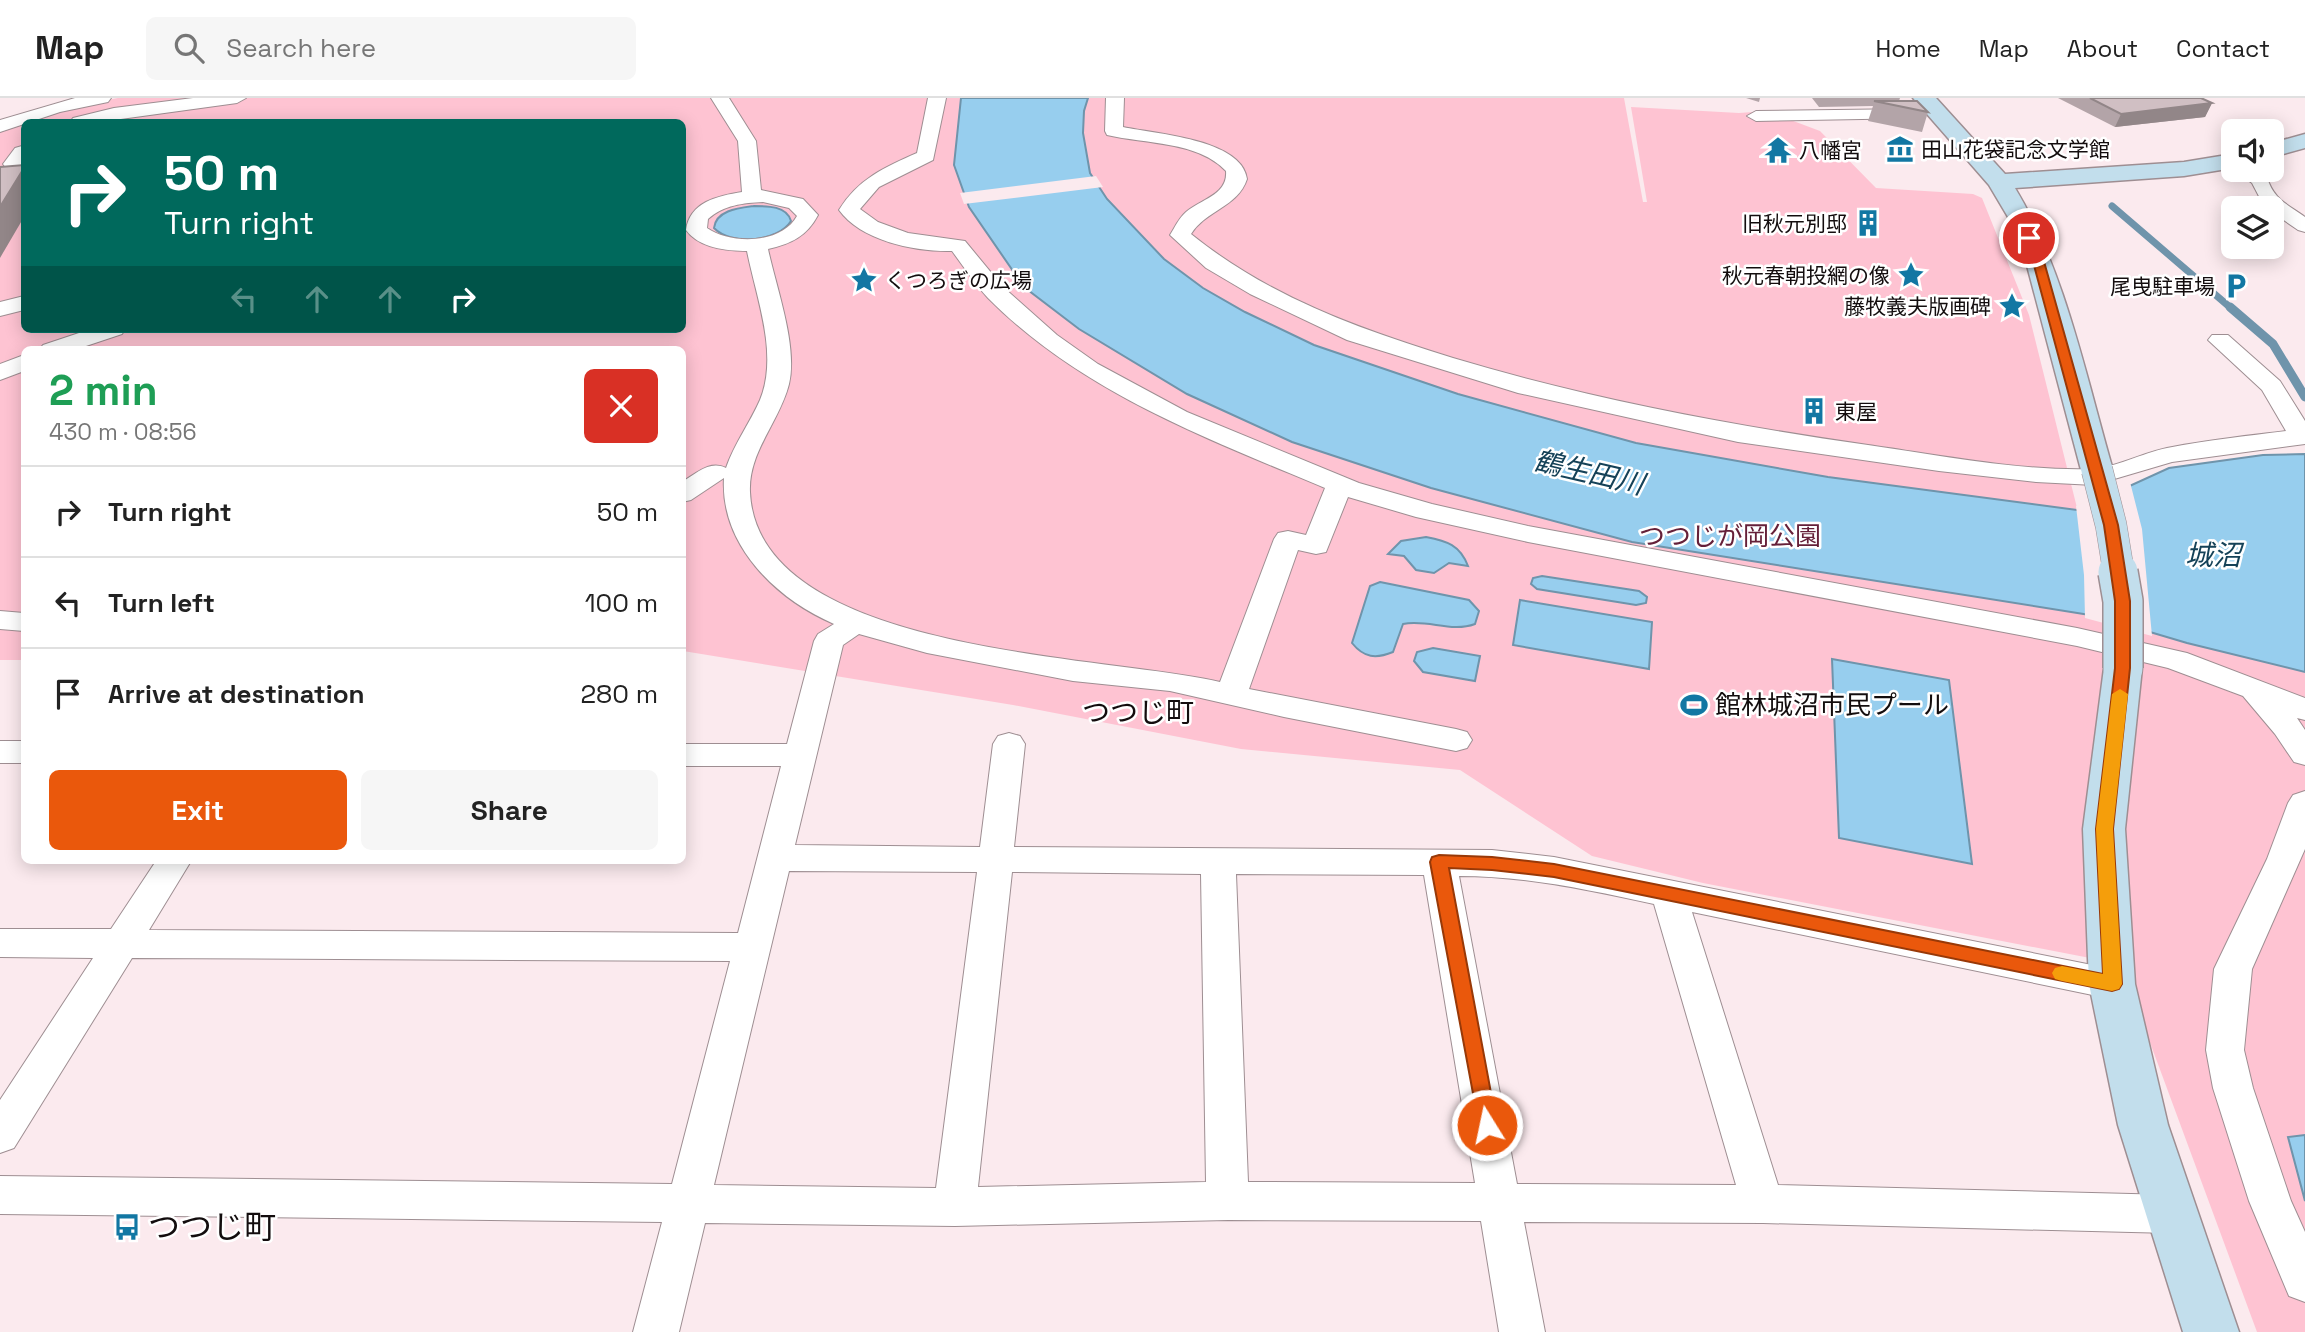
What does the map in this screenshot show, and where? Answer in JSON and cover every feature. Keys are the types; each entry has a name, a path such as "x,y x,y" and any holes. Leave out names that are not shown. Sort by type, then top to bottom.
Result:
{"street":[{"path":"0,126 56,107 102,98"},
{"path":"720,98 747,141 752,197"},
{"path":"937,98 926,156 888,172 855,198 849,210 856,218 915,241 941,247 958,245 995,292 1049,340 1090,369 1178,417 1340,484 1426,511 1528,534 2077,637 2176,660 2305,710"},
{"path":"1115,98 1114,131 1198,147 1223,157 1236,170 1237,183 1231,192 1191,218 1180,236 1214,263 1258,289 1355,335 1527,387 1676,423 1939,463 2036,474 2094,477 2169,455 2303,436 2271,386 2220,340"},
{"path":"91,119 114,113 230,99"},
{"path":"195,119 230,99"},
{"path":"1756,116 1931,106 1999,182 2020,217 2038,258 2111,525 2123,601 2123,668 2104,829 2112,984 2143,1125 2211,1332"},
{"path":"2284,147 2305,141"},
{"path":"1999,182 2221,165"},
{"path":"2261,182 2271,202 2305,226"},
{"path":"752,197 789,200 802,206 808,215 803,226 792,234 756,244 718,242 699,234 689,226 715,205 752,197"},
{"path":"756,244 779,373 766,414 746,445 739,467 737,489 740,512 755,545 782,577 822,606 884,632 947,648 1100,675 1168,681 1457,740"},
{"path":"0,309 21,304"},
{"path":"63,346 102,333"},
{"path":"0,373 21,363"},
{"path":"686,491 716,472"},
{"path":"1231,695 1287,539 1316,546 1340,484"},
{"path":"0,620 21,622"},
{"path":"656,1332 750,947 829,641 856,622"},
{"path":"2252,688 2286,726 2305,754"},
{"path":"955,1207 1009,744"},
{"path":"0,752 21,752"},
{"path":"686,755 800,755"},
{"path":"2305,803 2284,859 2233,969 2225,1050 2233,1088 2270,1201 2305,1281"},
{"path":"773,858 1492,863 1554,870 2112,984"},
{"path":"1218,860 1228,1201"},
{"path":"1439,862 1522,1332"},
{"path":"0,1135 172,864"},
{"path":"1669,894 1763,1204"},
{"path":"0,943 750,947"},
{"path":"0,1195 955,1207 1228,1201 1763,1204 2171,1214"}],"green space":[{"name":"つつじが岡公園","path":"118,98 1624,98 1643,202 1647,202 1631,107 1739,113 1767,111 1820,131 1876,188 1973,194 1982,198 2029,315 2084,536 2187,643 2305,672 2305,1332 2257,1332 2121,964 1703,883 1592,856 1460,770 1241,749 1013,705 686,651 686,346 21,346 21,660 0,660 0,129 21,123 21,333 686,333 686,119 36,119"}],"water":[{"path":"961,98 1088,98 1084,111 1083,133 1090,173 1107,199 1164,259 1203,288 1245,312 1314,345 1458,394 1636,443 1828,477 2077,510 2169,468 2263,455 2305,454 2305,672 2187,643 2096,616 1632,542 1431,488 1292,442 1187,394 1079,329 1024,287 969,207 954,165"},
{"path":"754,206 771,207 786,212 791,221 776,233 754,239 731,237 714,228 719,217 724,214"},
{"path":"1426,537 1452,545 1461,553 1468,566 1449,563 1434,573 1416,570 1404,556 1388,554 1401,541"},
{"path":"1542,576 1639,591 1647,597 1646,603 1636,605 1537,589 1531,584 1533,578"},
{"path":"1380,582 1469,600 1479,611 1475,624 1457,627 1403,624 1393,652 1381,656 1366,654 1352,643 1370,586"},
{"path":"1520,600 1652,622 1649,669 1513,645"},
{"path":"1433,648 1480,656 1475,681 1423,672 1414,661 1417,652"},
{"path":"1832,659 1949,680 1972,864 1839,838"},
{"path":"2305,1135 2305,1201 2288,1137"}],"pier":[{"path":"1096,176 1103,187 964,204 960,193"},
{"path":"2130,482 2142,529 2152,636 2085,618 2084,575 2076,506"}],"building":[{"path":"2090,98 2201,98 2212,103 2121,114"},
{"path":"1874,101 1917,101 1928,112"},
{"path":"21,165 21,173 0,207 0,167"}],"waterway":[{"path":"2112,206 2232,309"},
{"path":"2230,307 2273,344 2305,397"}],"slow traffic":[{"path":"2062,973 2112,984 2104,829 2120,694"}],"place":[{"name":"田山花袋記念文学館","path":"1900,149"},
{"name":"八幡宮","path":"1778,150"},
{"name":"旧秋元別邸","path":"1868,223"},
{"name":"秋元春朝投網の像","path":"1911,275"},
{"name":"くつろぎの広場","path":"864,280"},
{"name":"尾曳駐車場","path":"2236,286"},
{"name":"藤牧義夫版画碑","path":"2012,306"},
{"name":"東屋","path":"1814,411"},
{"name":"館林城沼市民プール","path":"1694,705"},
{"name":"つつじ町","path":"127,1227"}],"district":[{"name":"つつじ町","path":"1138,712"}],"route":[{"path":"1487,1125 1439,862 1492,863 1554,870 2112,984 2104,829 2123,668 2123,601 2111,525 2097,470 2038,258 2029,238"}],"water label":[{"name":"鶴生田川","path":"1589,472"},
{"name":"城沼","path":"2213,555"}]}
